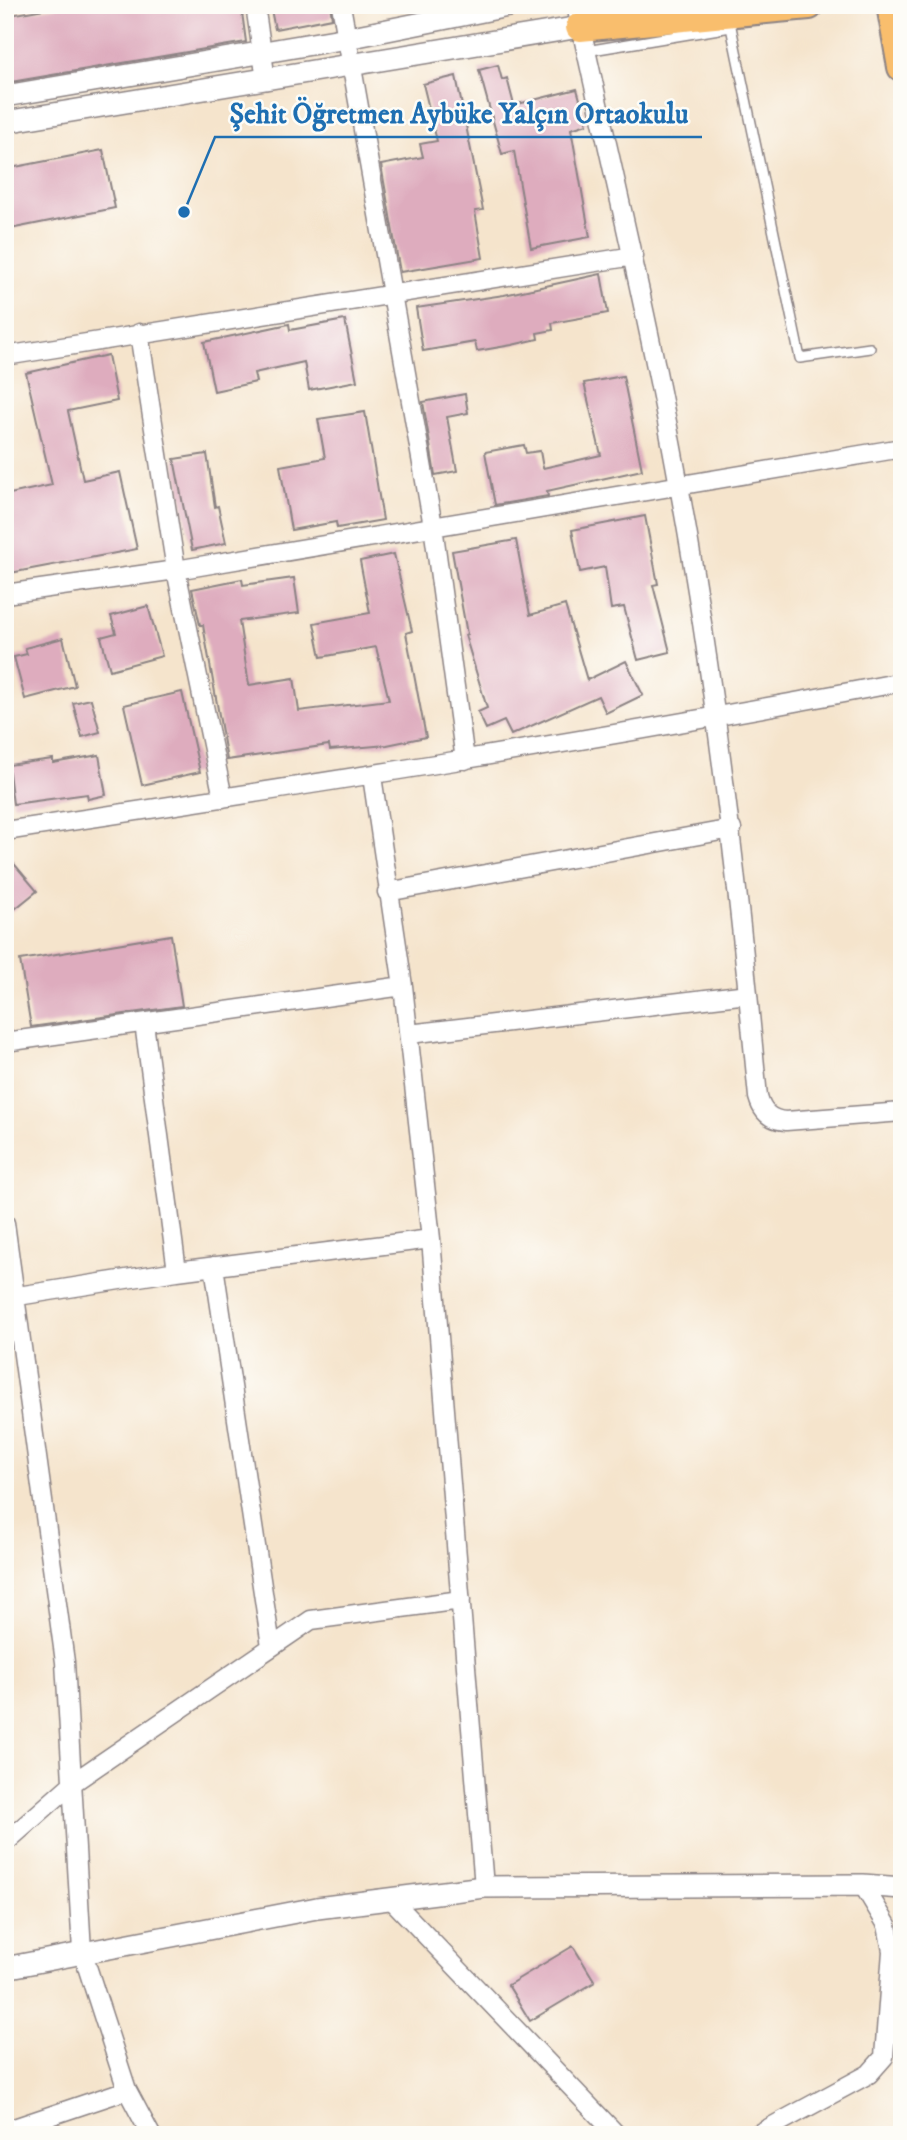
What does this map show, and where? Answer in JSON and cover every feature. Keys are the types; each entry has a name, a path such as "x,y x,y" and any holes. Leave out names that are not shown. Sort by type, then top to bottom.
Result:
{"highway":[{"path":"581,28 809,5"},
{"path":"868,5 896,33"},
{"path":"891,5 902,67"}],"street":[{"path":"255,5 266,80"},
{"path":"341,5 433,526 465,760"},
{"path":"5,96 347,38 513,5"},
{"path":"5,122 581,28 625,5"},
{"path":"581,28 634,257 680,487 732,829 758,1097 763,1110 770,1117 786,1121 902,1112"},
{"path":"5,356 634,257"},
{"path":"139,333 176,570 223,798"},
{"path":"5,594 176,570 680,487 902,447"},
{"path":"5,831 372,776 715,718 902,682"},
{"path":"372,776 387,892 403,986 431,1239 484,1886"},
{"path":"387,892 732,829"},
{"path":"5,1042 403,986"},
{"path":"409,1034 748,994"},
{"path":"144,1023 177,1271"},
{"path":"5,1223 11,1297 65,1662 75,1782 82,1951 127,2090 151,2135"},
{"path":"11,1297 177,1271 431,1239"},
{"path":"214,1266 271,1646"},
{"path":"5,1843 75,1782 311,1620 461,1600"},
{"path":"756,2135 869,2074 884,2057 892,1951 882,1914 863,1885"},
{"path":"5,1968 82,1951 317,1908 484,1886 863,1885 902,1888"},
{"path":"390,1899 618,2135"},
{"path":"5,2131 127,2090"}],"lane":[{"path":"581,28 731,27 800,358 870,348"}],"building":[{"path":"66,5 241,5 246,42 5,83 5,16"},
{"path":"270,5 330,5 332,18 275,29"},
{"path":"498,65 502,80 507,78 514,105 577,89 587,124 571,129 590,237 531,248 514,151 502,154 479,70"},
{"path":"456,76 483,210 475,211 483,258 400,272 381,165 423,157 420,144 437,141 423,84"},
{"path":"103,150 115,208 5,230 5,169"},
{"path":"601,274 608,313 552,323 553,330 537,333 538,339 512,345 477,351 475,342 423,351 416,308 504,295"},
{"path":"345,320 357,381 309,390 304,362 254,373 256,382 214,391 204,342 289,324 290,330"},
{"path":"108,355 117,401 68,411 83,480 120,472 137,549 5,574 5,495 52,485 26,373"},
{"path":"623,376 642,470 547,491 548,496 495,505 485,452 524,445 526,453 540,451 543,468 601,455 584,383"},
{"path":"465,394 468,413 447,417 457,471 435,475 423,402"},
{"path":"365,412 383,520 337,528 336,522 291,530 280,466 325,458 318,419"},
{"path":"207,454 215,507 218,506 226,543 192,550 174,459"},
{"path":"645,516 658,584 653,585 670,652 638,660 624,607 611,609 605,567 580,572 572,530"},
{"path":"516,540 530,615 565,605 587,680 626,661 643,695 606,713 598,696 511,735 504,721 486,729 478,712 487,708 465,635 467,634 452,551"},
{"path":"394,554 412,631 406,633 426,737 387,745 330,750 329,745 227,760 203,625 200,625 192,589 242,579 243,585 294,578 299,613 239,621 249,685 294,678 299,711 389,700 376,647 321,657 314,623 370,613 360,561"},
{"path":"148,606 162,656 110,670 101,637 116,633 111,616"},
{"path":"63,638 75,686 25,699 14,657 27,654 25,648"},
{"path":"182,692 200,772 142,785 124,705"},
{"path":"91,699 100,732 82,737 73,703"},
{"path":"99,755 106,795 88,799 87,794 13,804 8,765 53,759 53,763"},
{"path":"5,853 37,891 5,917"},
{"path":"171,935 182,1006 31,1027 20,960"},
{"path":"573,1946 595,1982 530,2021 508,1985"}],"place":[{"name":"Şehit Öğretmen Aybüke Yalçın Ortaokulu","path":"184,212"}]}
